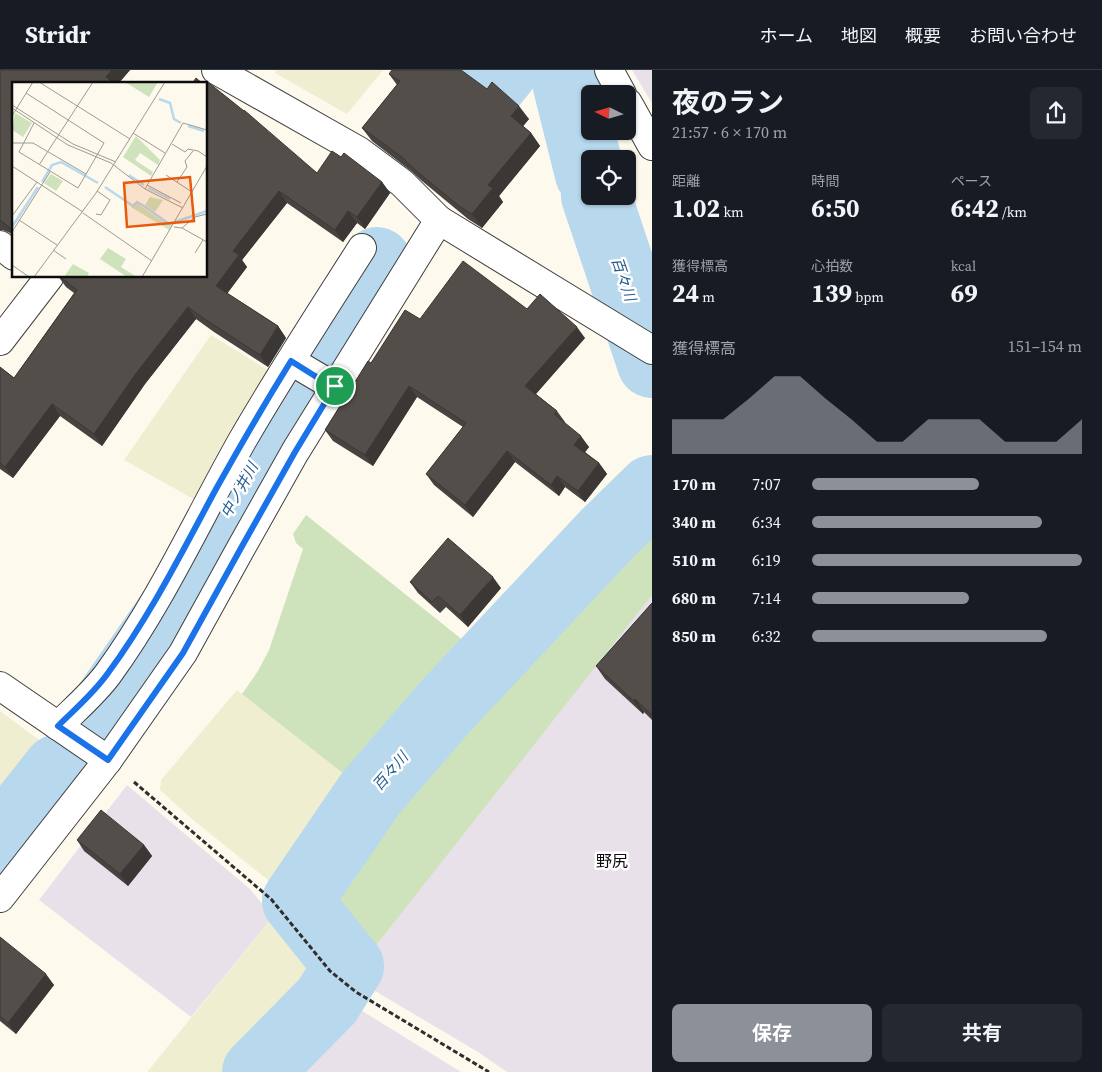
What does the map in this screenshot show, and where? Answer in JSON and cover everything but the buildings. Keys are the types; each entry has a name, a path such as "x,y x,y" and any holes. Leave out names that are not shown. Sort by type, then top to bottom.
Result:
{"street":[{"path":"202,82 212,70"},
{"path":"216,70 359,151 402,183 439,220 641,344"},
{"path":"609,70 617,85"},
{"path":"636,117 652,146"},
{"path":"58,726 107,675 147,616 242,441 310,372 439,220"},
{"path":"0,245 12,254"},
{"path":"0,898 108,760 183,653 275,487 310,372 362,248"},
{"path":"0,341 45,278"},
{"path":"0,686 108,760"}],"path":[{"path":"108,760 271,899 330,971 356,992 489,1072"}],"shaded area":[{"path":"277,70 383,70 347,114 275,73"},
{"path":"632,70 652,70 652,103"},
{"path":"211,335 271,372 195,500 124,460"},
{"path":"652,589 652,1072 507,1072 478,1052 370,988 374,948"},
{"path":"237,690 354,782 283,892 193,820 160,790 161,780"},
{"path":"0,711 39,740 22,764 18,783 0,805"},
{"path":"127,785 250,889 273,917 191,1017 39,900"},
{"path":"273,917 321,984 235,1072 147,1072"},
{"path":"345,997 351,1004 461,1072 271,1072"}],"green space":[{"path":"652,506 652,595 374,948 370,988 356,982 358,958 313,902 389,794"},
{"path":"306,515 469,645 354,782 242,694 258,671 269,650 303,549 296,543 293,534"}],"waterway":[{"name":"中ノ井川","path":"476,103 503,70"},
{"name":"百々川","path":"564,70 584,150"},
{"name":"百々川","path":"599,205 652,363"},
{"name":"中ノ井川","path":"99,717 185,593 245,478 377,262"},
{"name":"百々川","path":"257,1072 327,1001 349,966 297,901 370,794 445,707 606,535 652,490"},
{"name":"中ノ井川","path":"0,842 58,769"}],"district":[{"name":"野尻","path":"612,861"}],"route":[{"path":"291,361 335,386 295,452 183,653 108,760 58,726 107,675 147,616 242,441 291,361"}]}
